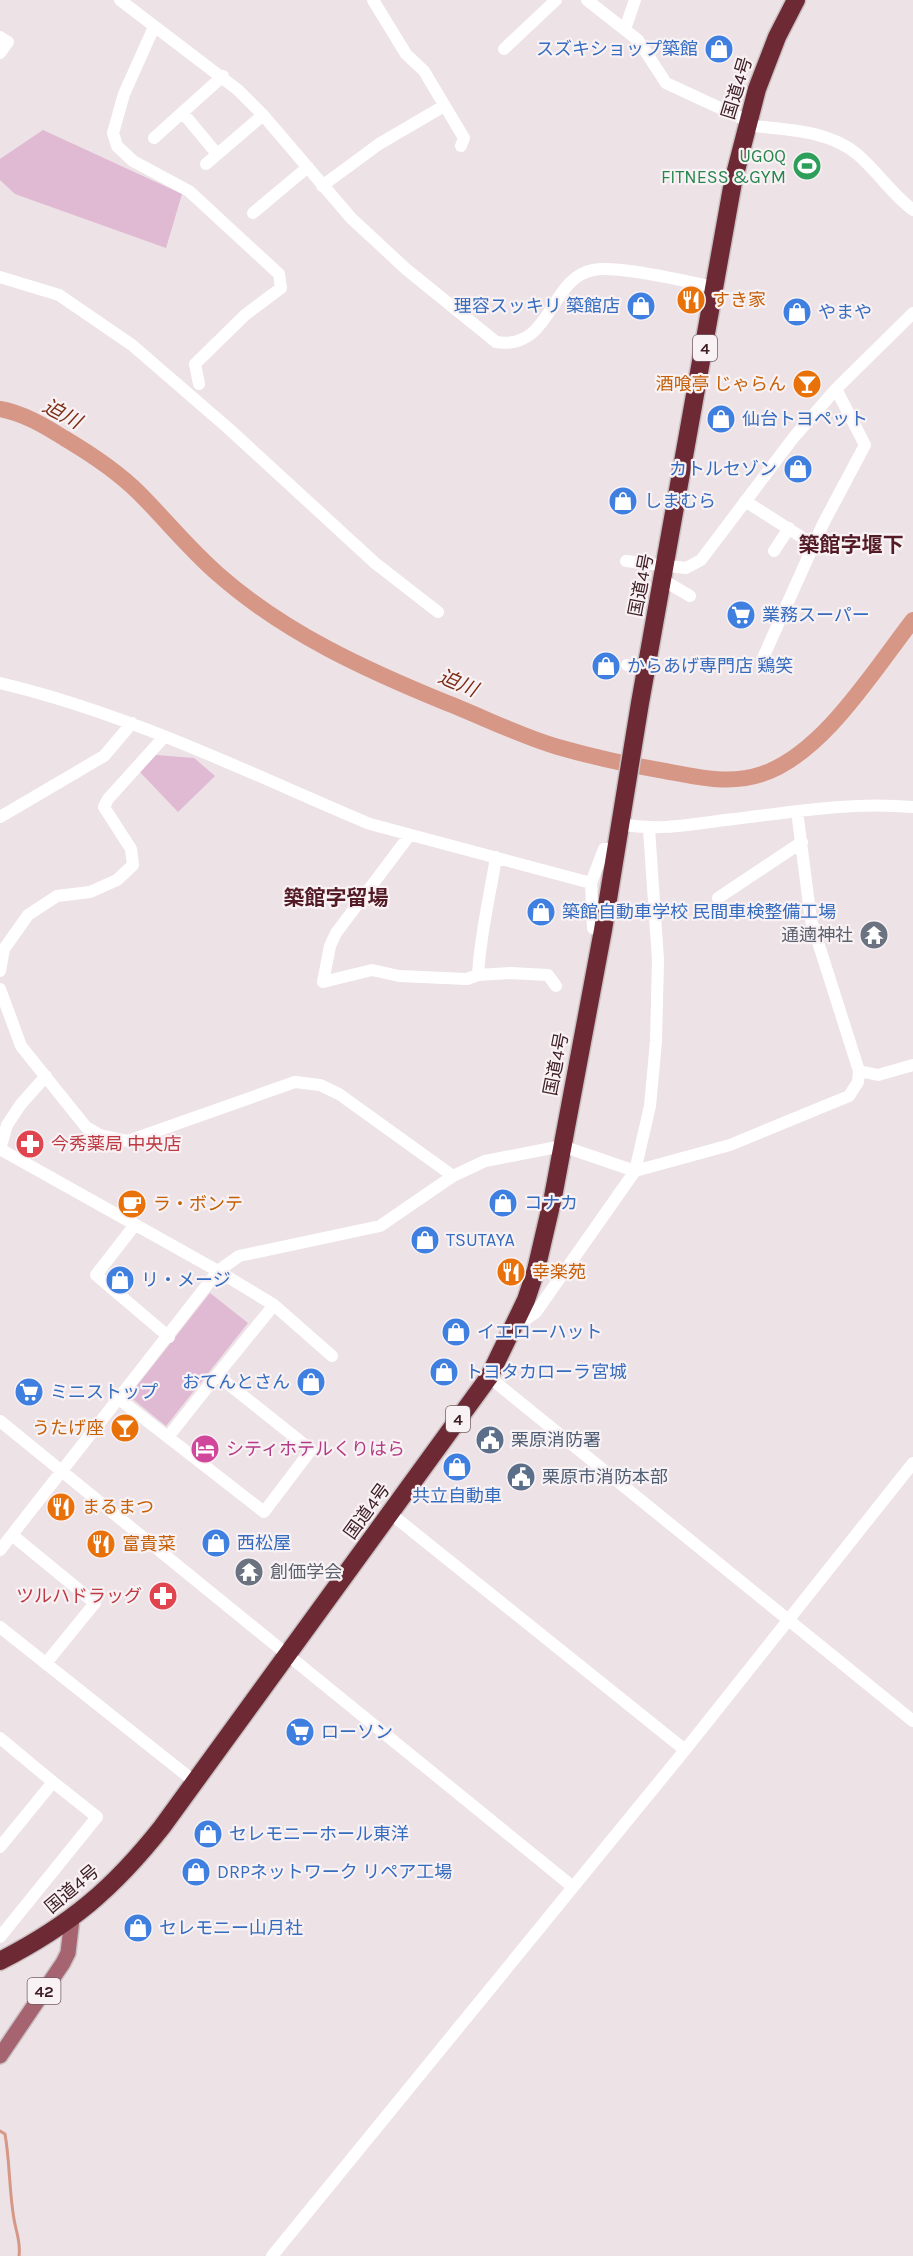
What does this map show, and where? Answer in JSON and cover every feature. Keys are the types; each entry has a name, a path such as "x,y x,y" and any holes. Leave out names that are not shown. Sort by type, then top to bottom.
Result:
{"highway":[{"name":"国道4号","path":"0,1961 72,1919 135,1860 195,1782 489,1377 514,1328 536,1270 562,1146 603,930 640,704 665,574 733,182 747,123 766,62 796,0"}],"main road":[{"name":"42","path":"0,2055 63,1963 68,1953 72,1919"}],"street":[{"path":"120,0 223,76 263,115 351,218 406,269 496,342 513,342 530,336 566,288 591,270 610,269 716,287"},
{"path":"374,0 388,28 406,54 424,71 464,138 461,146"},
{"path":"504,49 556,0"},
{"path":"587,0 625,29 645,48 666,83 747,123 814,133 840,143 856,153 913,210"},
{"path":"625,29 635,0"},
{"path":"154,27 124,94 113,133 117,146 133,161 189,191 212,210 279,274 281,288 245,315 195,364 199,384"},
{"path":"0,37 8,42 0,53"},
{"path":"154,138 223,76"},
{"path":"322,186 379,144 444,106"},
{"path":"183,113 217,154"},
{"path":"206,164 263,115"},
{"path":"253,213 308,167"},
{"path":"0,277 59,295 132,345 228,428 375,563 438,612"},
{"path":"665,574 697,564 836,388 913,313"},
{"path":"762,660 823,524 865,446 836,388"},
{"path":"745,501 803,538"},
{"path":"774,551 789,528"},
{"path":"626,561 665,574 690,597"},
{"path":"627,665 646,670"},
{"path":"0,683 47,694 132,723 369,824 591,883"},
{"path":"0,817 104,756 132,723"},
{"path":"0,971 4,949 28,915 57,896 90,892 117,880 133,865 131,849 104,807 108,799 164,737"},
{"path":"621,819 649,829 797,812 888,805 913,807"},
{"path":"0,1550 218,1271 239,1256 380,1226 453,1176 485,1161 562,1146 635,1171 730,1145 849,1096 858,1082 859,1071 811,920 797,812"},
{"path":"514,1328 536,1312 635,1171 650,1106 656,1041 658,960 649,829"},
{"path":"409,836 336,933 330,946 323,982 372,970 399,976 467,979 478,975 548,975 556,986"},
{"path":"718,898 802,842"},
{"path":"603,930 593,928 591,883 604,849 616,849"},
{"path":"478,975 481,940 496,857"},
{"path":"0,989 21,1046 86,1126 100,1135 128,1141 296,1082 320,1085 362,1108 453,1176"},
{"path":"859,1071 878,1076 913,1065"},
{"path":"45,1076 21,1104 8,1125 2,1153 218,1271 274,1305 332,1356"},
{"path":"134,1226 96,1275 169,1336"},
{"path":"168,1437 274,1305"},
{"path":"119,1399 264,1512 312,1450 218,1375"},
{"path":"489,1377 913,1720"},
{"path":"0,1421 573,1887"},
{"path":"272,2256 685,1750 913,1463"},
{"path":"391,1514 685,1750"},
{"path":"12,1535 95,1604 46,1663"},
{"path":"0,1627 195,1782"},
{"path":"0,1937 96,1817 2,1742"},
{"path":"0,1847 53,1782"}],"shaded area":[{"path":"43,130 182,194 166,248 15,194 0,180 0,159"},
{"path":"156,755 194,758 215,776 178,812 140,772"},
{"path":"210,1293 248,1323 166,1426 129,1396"}],"waterway":[{"name":"迫川","path":"0,409 41,425 113,470 131,485 219,575 244,596 299,632 386,677 516,732 544,743 611,760 714,779 750,777 784,764 806,749 846,708 913,620"},
{"path":"0,2131 5,2134 7,2145 12,2208 19,2256"}],"place":[{"name":"スズキショップ築館","path":"719,49"},
{"name":"UGOQ FITNESS &GYM","path":"807,166"},
{"name":"すき家","path":"691,300"},
{"name":"理容スッキリ 築館店","path":"641,306"},
{"name":"やまや","path":"797,312"},
{"name":"酒喰亭 じゃらん","path":"807,384"},
{"name":"仙台トヨペット","path":"721,419"},
{"name":"カトルセゾン","path":"798,469"},
{"name":"しまむら","path":"623,501"},
{"name":"業務スーパー","path":"741,615"},
{"name":"からあげ専門店 鶏笑","path":"606,666"},
{"name":"築館自動車学校 民間車検整備工場","path":"541,912"},
{"name":"通遖神社","path":"874,935"},
{"name":"今秀薬局 中央店","path":"30,1144"},
{"name":"コナカ","path":"503,1203"},
{"name":"ラ・ボンテ","path":"132,1204"},
{"name":"TSUTAYA","path":"425,1240"},
{"name":"幸楽苑","path":"511,1272"},
{"name":"リ・メージ","path":"120,1280"},
{"name":"イエローハット","path":"456,1332"},
{"name":"トヨタカローラ宮城","path":"444,1372"},
{"name":"おてんとさん","path":"311,1382"},
{"name":"ミニストップ","path":"29,1392"},
{"name":"うたげ座","path":"125,1428"},
{"name":"栗原消防署","path":"490,1440"},
{"name":"シティホテルくりはら","path":"205,1449"},
{"name":"共立自動車","path":"457,1467"},
{"name":"栗原市消防本部","path":"521,1477"},
{"name":"まるまつ","path":"61,1507"},
{"name":"西松屋","path":"216,1543"},
{"name":"富貴菜","path":"101,1544"},
{"name":"創価学会","path":"249,1572"},
{"name":"ツルハドラッグ","path":"163,1596"},
{"name":"ローソン","path":"300,1732"},
{"name":"セレモニーホール東洋","path":"208,1834"},
{"name":"DRPネットワーク リペア工場","path":"196,1872"},
{"name":"セレモニー山月社","path":"138,1928"}],"district":[{"name":"築館字堰下","path":"851,545"},
{"name":"築館字留場","path":"336,898"}]}
